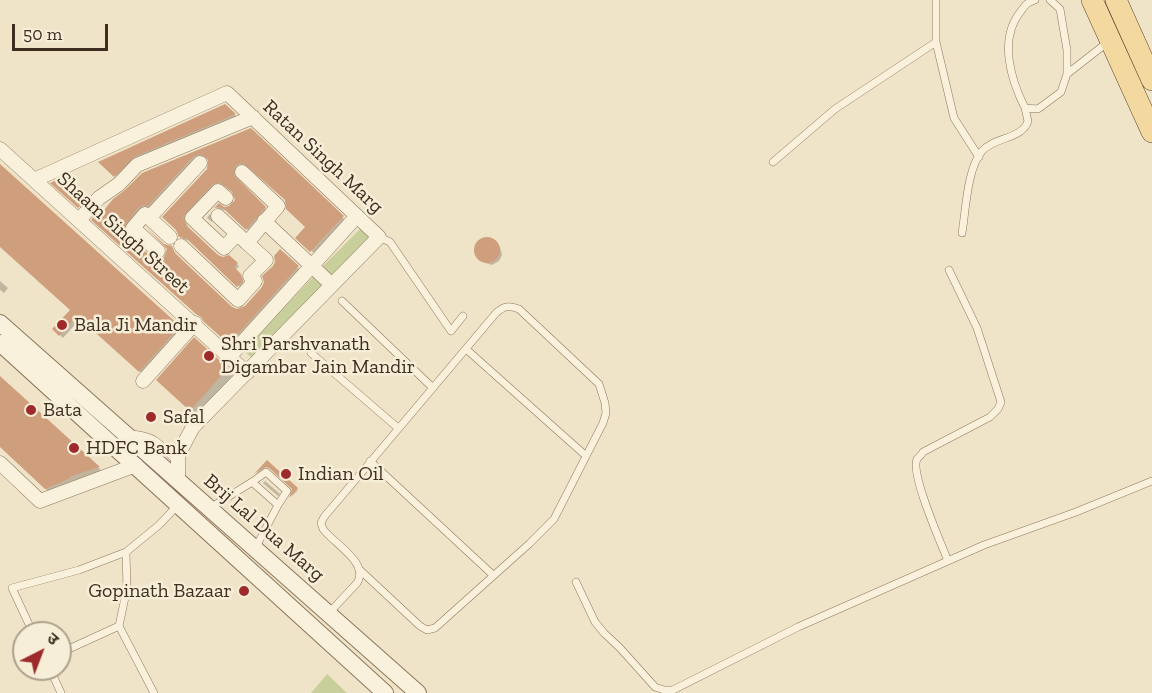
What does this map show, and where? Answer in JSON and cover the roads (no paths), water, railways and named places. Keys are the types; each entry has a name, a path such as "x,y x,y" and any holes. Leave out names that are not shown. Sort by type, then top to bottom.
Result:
{"main road":[{"path":"1092,0 1152,132"},
{"path":"1116,0 1152,80"}],"street":[{"name":"Ratan Singh Marg","path":"34,180 228,93 379,237 193,427 176,461"},
{"path":"79,220 99,198 119,184 137,165 253,117"},
{"name":"Shaam Singh Street","path":"0,148 195,323 247,373"},
{"path":"158,251 128,223 143,213 200,163"},
{"path":"226,198 218,191 192,218 224,248 264,222 278,206 242,172"},
{"path":"143,213 238,300 255,281 250,276 266,260 218,216"},
{"path":"230,356 357,216"},
{"path":"264,222 332,285"},
{"name":"Brij Lal Dua Marg","path":"0,323 418,693"},
{"path":"143,381 195,323"},
{"name":"Brij Lal Dua Marg","path":"0,343 386,693"},
{"path":"176,461 178,480"},
{"path":"0,463 40,501 136,465"}],"lane":[{"path":"936,0 936,42 954,118 979,157"},
{"path":"962,233 974,165 987,146 1023,131 1028,121 1025,108 1015,87 1009,57 1009,39 1016,16 1029,1 1035,0"},
{"path":"1025,108 1038,109 1061,92 1067,74 1067,50 1060,9 1050,0"},
{"path":"1067,74 1110,40"},
{"path":"773,162 835,109 936,42"},
{"path":"379,237 390,242 451,331 463,316"},
{"path":"948,561 918,482 916,459 923,452 990,417 1001,402 999,390 976,328 949,270"},
{"path":"342,301 433,388"},
{"path":"512,306 519,309 591,375 602,390 606,413 554,519 443,622 427,630 420,627 361,571 356,562 328,536 321,523 370,461 433,388 496,314 504,307 512,306"},
{"path":"466,349 585,455"},
{"path":"311,353 398,428"},
{"path":"125,433 145,435 161,444 176,461"},
{"path":"370,461 493,575"},
{"path":"210,508 266,472 286,491 255,548"},
{"path":"252,482 278,505"},
{"path":"576,582 595,622 604,633 655,687 673,690 798,627 984,545 1152,482"},
{"path":"27,621 12,588 79,570 126,552 159,525 179,504"},
{"path":"126,552 128,588 119,626 152,692"},
{"path":"328,614 361,578 361,571"},
{"path":"72,648 119,626"}],"place":[{"name":"Bala Ji Mandir","path":"62,325"},
{"name":"Shri Parshvanath Digambar Jain Mandir","path":"209,356"},
{"name":"Bata","path":"31,410"},
{"name":"Safal","path":"151,417"},
{"name":"HDFC Bank","path":"74,448"},
{"name":"Indian Oil","path":"286,474"},
{"name":"Gopinath Bazaar","path":"244,591"}]}
